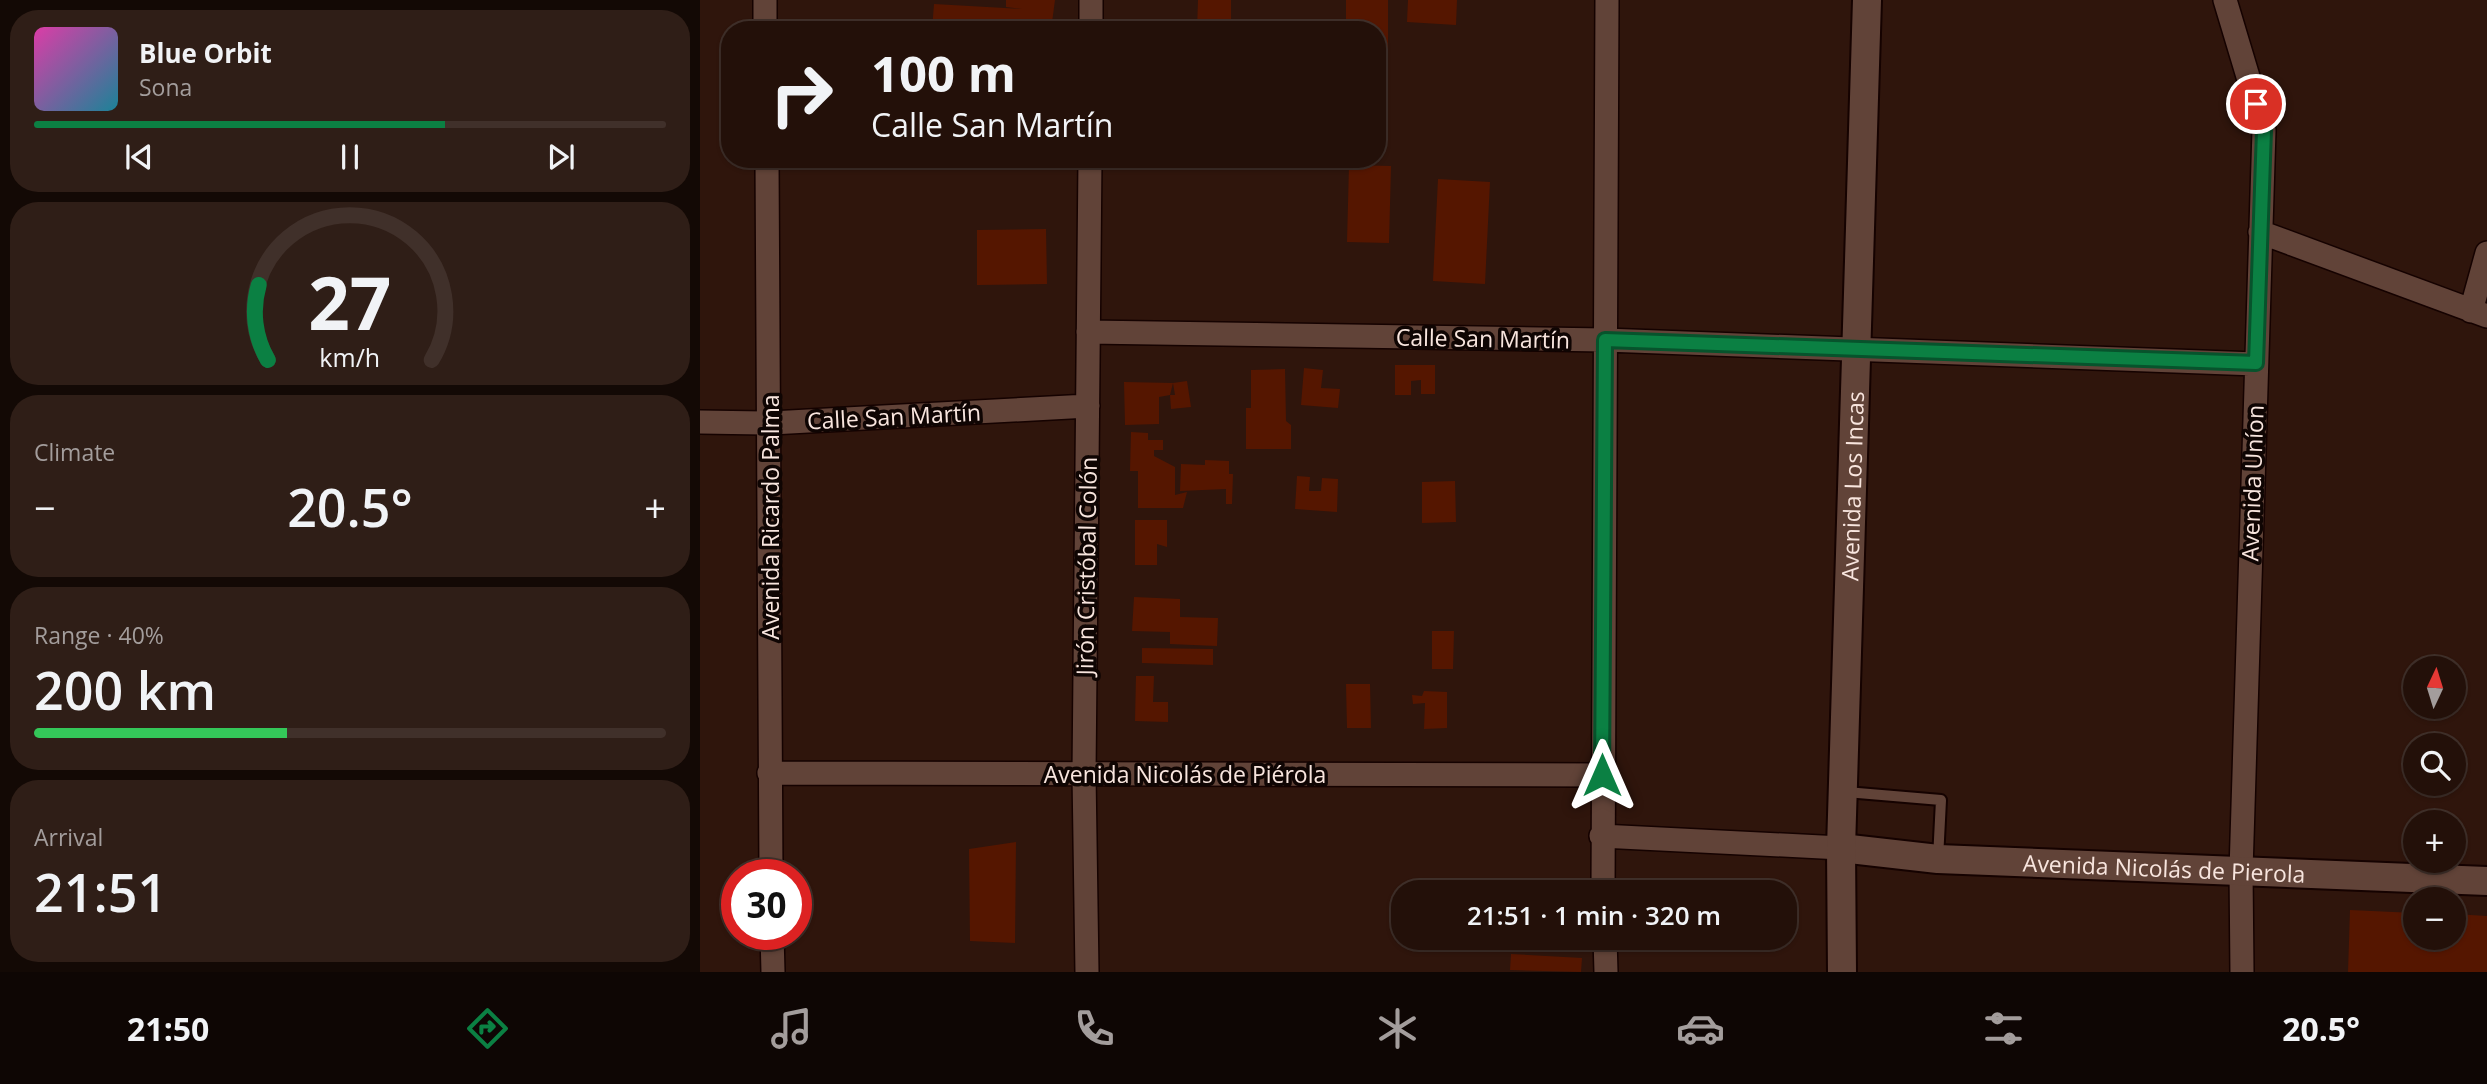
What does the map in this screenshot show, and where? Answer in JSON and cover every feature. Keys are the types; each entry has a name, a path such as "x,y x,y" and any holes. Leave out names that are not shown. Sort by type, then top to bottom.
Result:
{"street":[{"path":"765,0 765,21"},
{"path":"1091,0 1091,21"},
{"path":"1603,880 1607,0"},
{"name":"Avenida Los Incas","path":"1842,972 1841,848 1867,0"},
{"name":"Avenida Uníon","path":"2225,0 2264,130 2241,871 2242,972"},
{"name":"Avenida Ricardo Palma","path":"767,168 771,423 768,773 771,859"},
{"name":"Jirón Cristóbal Colón","path":"1087,972 1084,774 1090,168"},
{"path":"2260,232 2479,313 2487,253"},
{"name":"Calle San Martín","path":"1088,332 1605,340 2256,363"},
{"name":"Calle San Martín","path":"700,422 771,423 1088,406"},
{"name":"Avenida Nicolás de Piérola","path":"768,773 1602,775"},
{"path":"1601,836 1841,848"},
{"name":"Avenida Nicolás de Pierola","path":"1841,848 1938,859 2487,881"},
{"path":"772,950 773,972"},
{"path":"1605,950 1606,972"}],"lane":[{"path":"1843,792 1941,800 1938,859"}],"building":[{"path":"1006,0 1055,0 1052,21 933,21 934,4 1022,9 1006,7"},
{"path":"1198,0 1231,0 1231,21 1197,21"},
{"path":"1346,0 1388,0 1388,58 1386,21 1346,21"},
{"path":"1408,0 1457,0 1456,25 1407,22"},
{"path":"1391,166 1389,243 1347,242 1349,168"},
{"path":"1438,179 1490,182 1485,284 1433,281"},
{"path":"1046,229 1047,284 977,285 977,230"},
{"path":"1395,365 1435,365 1435,394 1421,394 1421,380 1411,381 1411,395 1395,395"},
{"path":"1304,368 1323,370 1321,388 1340,389 1338,408 1301,405"},
{"path":"1285,369 1286,421 1291,425 1291,449 1246,449 1246,408 1251,408 1251,370"},
{"path":"1187,381 1191,407 1171,409 1170,395 1175,395 1173,383"},
{"path":"1124,382 1173,383 1170,395 1159,397 1159,424 1125,425"},
{"path":"1131,432 1148,433 1148,440 1163,440 1163,450 1154,450 1154,456 1175,467 1175,495 1187,492 1183,508 1138,508 1138,471 1130,471"},
{"path":"1205,460 1229,461 1229,474 1233,474 1232,504 1226,504 1226,489 1180,491 1181,464 1205,465"},
{"path":"1297,476 1310,477 1309,491 1321,491 1322,478 1338,479 1337,512 1295,509"},
{"path":"1455,481 1456,522 1422,523 1422,482"},
{"path":"1135,520 1167,520 1167,547 1157,544 1157,565 1135,565"},
{"path":"1134,597 1180,599 1180,617 1218,618 1217,646 1170,644 1170,632 1132,631"},
{"path":"1432,631 1454,631 1453,669 1432,669"},
{"path":"1142,648 1213,649 1213,665 1142,663"},
{"path":"1136,676 1154,676 1153,702 1168,702 1168,722 1135,721"},
{"path":"1346,684 1370,684 1371,728 1347,728"},
{"path":"1424,691 1447,692 1447,728 1424,729 1425,703 1413,704 1412,695 1422,696"},
{"path":"1016,842 1015,943 970,941 969,849"},
{"path":"2350,910 2403,912 2403,950 2466,950 2466,915 2487,916 2487,972 2348,972"},
{"path":"1511,954 1582,958 1581,972 1510,970"}],"route":[{"path":"1602,775 1605,340 2256,363 2264,130 2256,104"}]}
